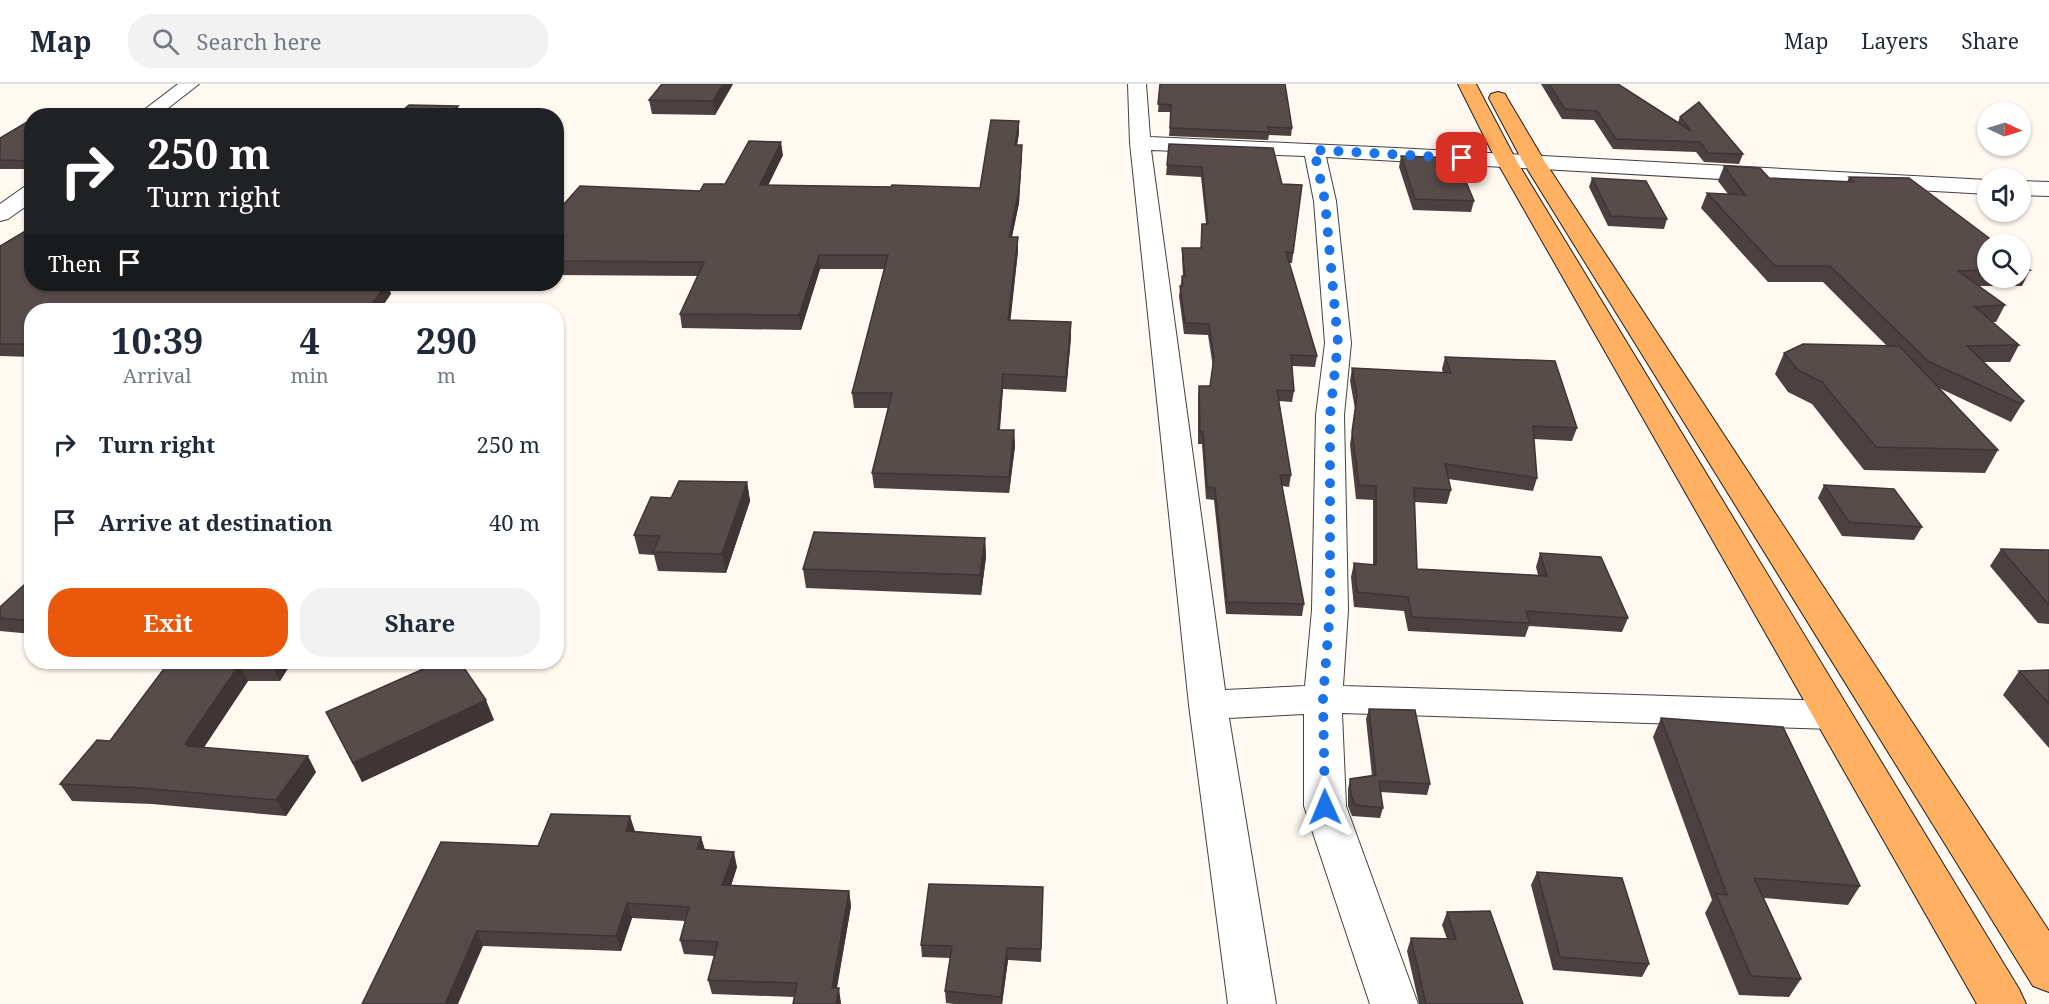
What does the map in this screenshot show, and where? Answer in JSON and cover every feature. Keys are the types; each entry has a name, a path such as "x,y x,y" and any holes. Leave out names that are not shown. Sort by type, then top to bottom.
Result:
{"main road":[{"path":"1467,84 1520,161 2049,971"},
{"path":"1490,84 1520,161 1832,715 2002,1004"}],"street":[{"path":"156,108 190,84"},
{"path":"1137,84 1140,143 1208,705 1252,1004"},
{"path":"1140,143 1314,150 1977,186"},
{"path":"1314,150 1325,201 1338,343 1330,415 1330,610 1323,699 1325,807 1394,1004"},
{"path":"2031,188 2049,189"},
{"path":"0,214 24,198"},
{"path":"1208,705 1323,699 1832,715"}],"building":[{"path":"662,84 723,84 713,101 649,100"},
{"path":"1160,84 1285,84 1292,128 1268,127 1269,132 1170,128 1171,105 1158,104"},
{"path":"1549,84 1618,84 1691,131 1680,117 1699,102 1743,154 1708,153 1700,142 1616,139 1597,111 1565,109"},
{"path":"409,105 458,106 456,108 405,108"},
{"path":"991,120 1019,121 1015,145 1022,145 1019,190 1009,237 1018,237 1008,320 1071,322 1066,377 1003,374 998,430 1014,430 1009,477 872,473 892,393 852,393 888,255 819,255 799,315 680,314 704,262 564,261 564,204 580,186 700,191 704,184 725,184 749,141 781,142 760,185 980,188"},
{"path":"24,124 24,161 0,160 0,138"},
{"path":"1169,144 1273,148 1282,184 1302,185 1293,253 1286,252 1317,356 1291,355 1294,391 1277,390 1291,475 1280,475 1304,604 1227,602 1215,488 1207,487 1203,432 1200,432 1199,386 1210,386 1214,357 1209,324 1185,323 1180,286 1183,286 1182,276 1185,276 1182,248 1201,248 1202,224 1208,224 1202,167 1167,165"},
{"path":"1401,156 1456,158 1474,201 1415,199"},
{"path":"1724,166 1760,168 1769,178 1854,182 1849,177 1909,178 1984,234 1977,234 1977,270 1958,271 1977,285 1977,288 1982,288 2005,305 1975,307 2019,345 1967,346 2024,401 2021,404 1928,361 1830,266 1775,266 1707,193 1745,195"},
{"path":"1592,178 1646,181 1667,219 1611,216"},
{"path":"24,232 24,291 381,291 373,303 24,303 24,344 0,344 0,246"},
{"path":"1803,344 1899,346 1998,450 1876,447 1822,382 1798,370 1784,353"},
{"path":"1445,357 1555,361 1577,428 1533,426 1537,478 1445,464 1451,490 1414,488 1417,569 1547,576 1540,553 1601,557 1628,618 1526,611 1530,623 1412,617 1408,597 1357,592 1354,563 1376,565 1376,486 1359,485 1352,432 1357,396 1352,368 1451,373"},
{"path":"679,481 747,482 722,554 653,552 660,536 634,535 651,497 671,498"},
{"path":"1824,485 1894,489 1922,527 1849,522"},
{"path":"814,532 985,538 980,575 803,569"},
{"path":"2001,549 2049,550 2049,605"},
{"path":"24,585 24,620 0,618 0,607"},
{"path":"164,669 236,669 185,744 308,756 276,800 141,788 60,784 97,740 110,741"},
{"path":"423,669 465,669 486,700 353,763 326,712"},
{"path":"2049,670 2049,704 2019,671"},
{"path":"1369,709 1415,710 1430,784 1379,781 1383,808 1355,805 1351,795 1350,779 1376,775"},
{"path":"1661,718 1783,727 1860,886 1754,878 1801,979 1751,976 1716,894 1727,895"},
{"path":"551,814 630,816 626,831 701,837 697,849 734,852 722,885 849,891 832,988 839,988 836,1004 793,1004 797,983 708,980 718,942 680,940 689,907 627,903 616,936 477,931 445,1004 362,1004 441,842 538,846"},
{"path":"1537,872 1622,878 1649,964 1560,957"},
{"path":"929,884 1043,887 1041,949 1007,948 1001,997 945,991 952,946 921,945"},
{"path":"1490,911 1523,1004 1426,1004 1411,938 1456,939 1447,912"}],"route":[{"path":"1325,807 1323,699 1330,610 1330,415 1338,343 1325,201 1314,150 1462,158"}]}
